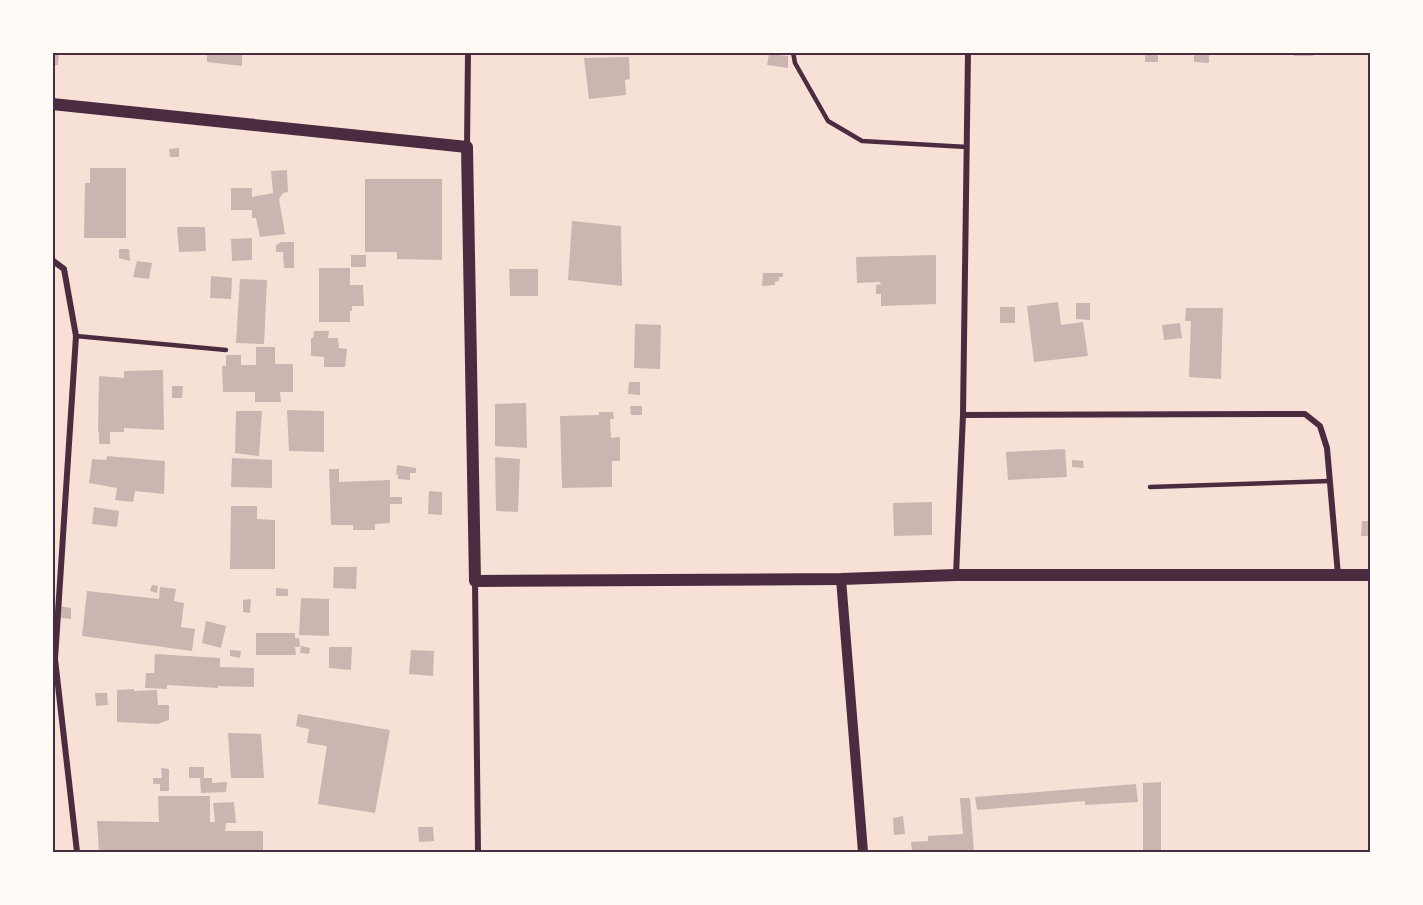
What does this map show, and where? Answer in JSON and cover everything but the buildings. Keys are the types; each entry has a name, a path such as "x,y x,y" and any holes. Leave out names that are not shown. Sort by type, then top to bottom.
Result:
{"main road":[{"path":"52,104 468,147 476,581 841,579 956,575 1371,575"}],"street":[{"path":"468,52 468,147"},
{"path":"956,575 963,416 968,52"},
{"path":"52,261 64,269 76,336 54,658 77,852"},
{"path":"963,416 1305,414 1320,426 1327,448 1338,575"},
{"path":"841,579 863,852"},
{"path":"476,581 478,852"}],"lane":[{"path":"794,52 795,63 828,121 862,141 967,147"},
{"path":"76,336 226,350"},
{"path":"1150,487 1330,481"}]}
